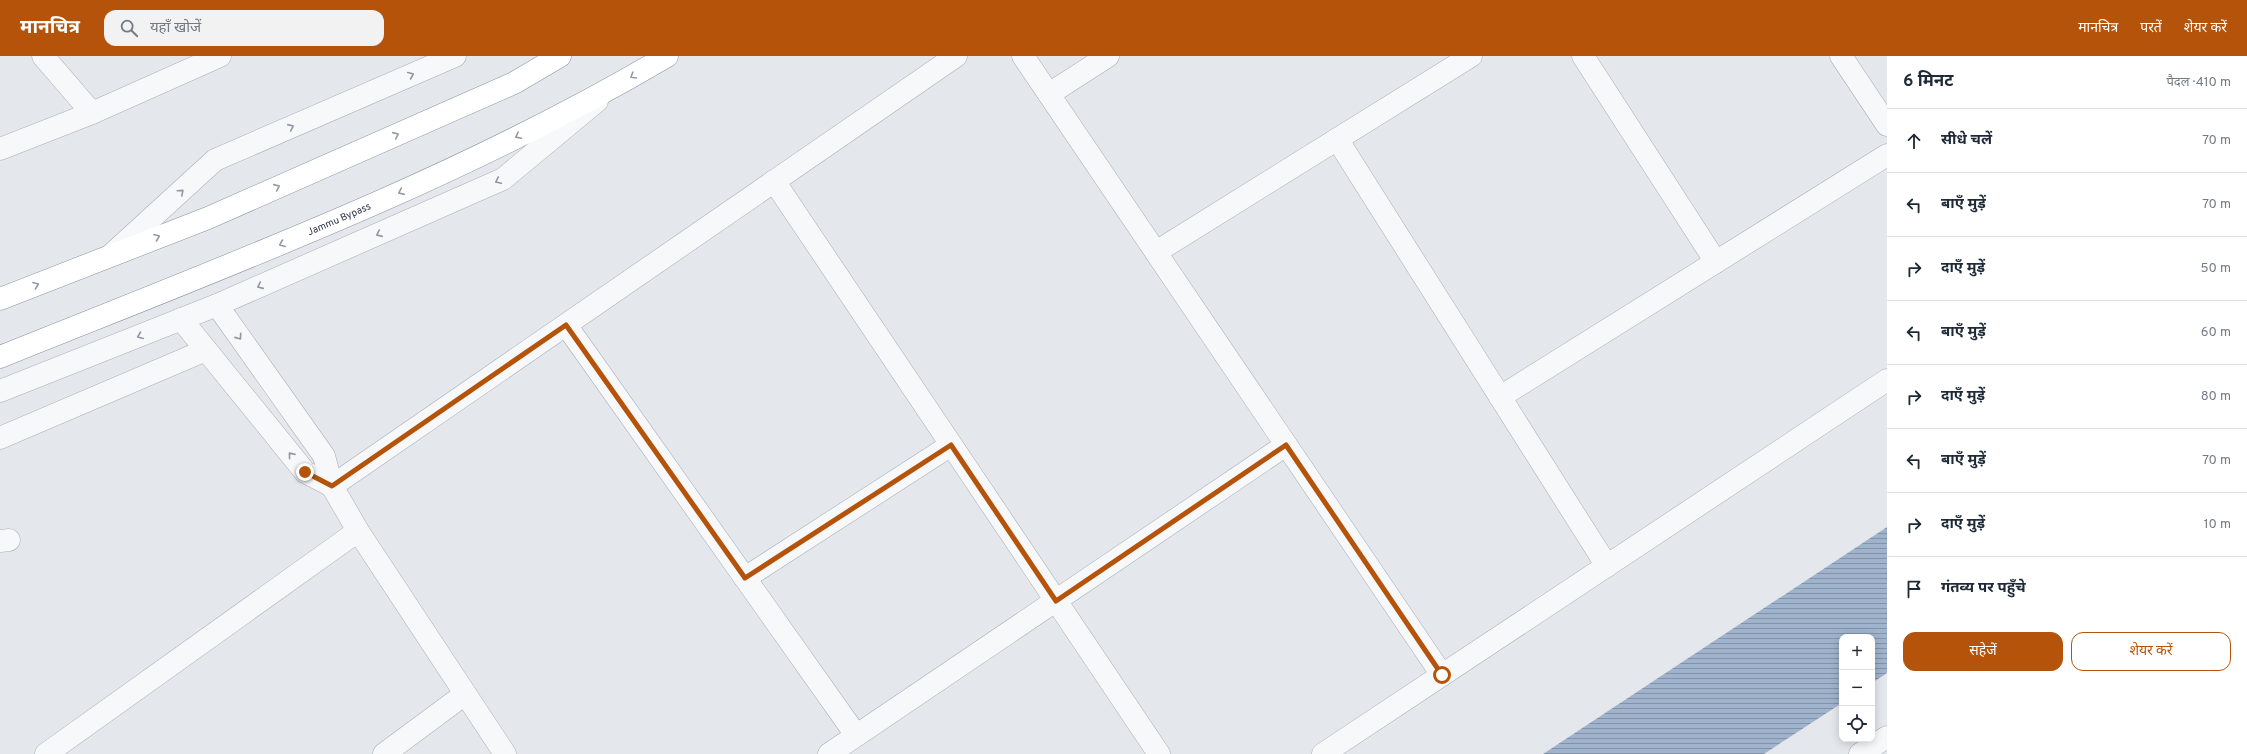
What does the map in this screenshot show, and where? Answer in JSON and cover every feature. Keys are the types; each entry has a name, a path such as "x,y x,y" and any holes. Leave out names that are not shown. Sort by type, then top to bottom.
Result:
{"highway":[{"path":"0,300 208,218 514,83 560,56"},
{"name":"Jammu Bypass","path":"0,357 306,234 461,165 615,87 667,56"}],"street":[{"path":"43,56 92,113"},
{"path":"0,149 92,113 220,56"},
{"path":"111,256 215,160 455,56"},
{"path":"332,486 956,56"},
{"path":"1023,56 1442,675"},
{"path":"1049,94 1108,56"},
{"path":"1156,252 1471,56"},
{"path":"1583,56 1716,262"},
{"path":"1841,56 1887,125"},
{"path":"0,391 217,305 503,179 615,87"},
{"path":"1337,139 1607,566"},
{"path":"1500,397 1887,155"},
{"path":"774,181 1159,754"},
{"path":"217,305 324,456 332,486 358,532 505,754"},
{"path":"181,319 305,472 332,486"},
{"path":"566,325 856,736"},
{"path":"0,438 206,350"},
{"path":"1323,754 1887,380"},
{"path":"745,578 951,445"},
{"path":"829,754 1286,445"},
{"path":"46,754 358,532"},
{"path":"384,754 465,694"},
{"path":"1860,754 1887,737"}],"water":[{"path":"1887,527 1887,673 1875,681 1875,634 1839,634 1839,705 1764,754 1543,754"}],"route":[{"path":"305,472 332,486 566,325 745,578 951,445 1056,601 1286,445 1442,675"}]}
